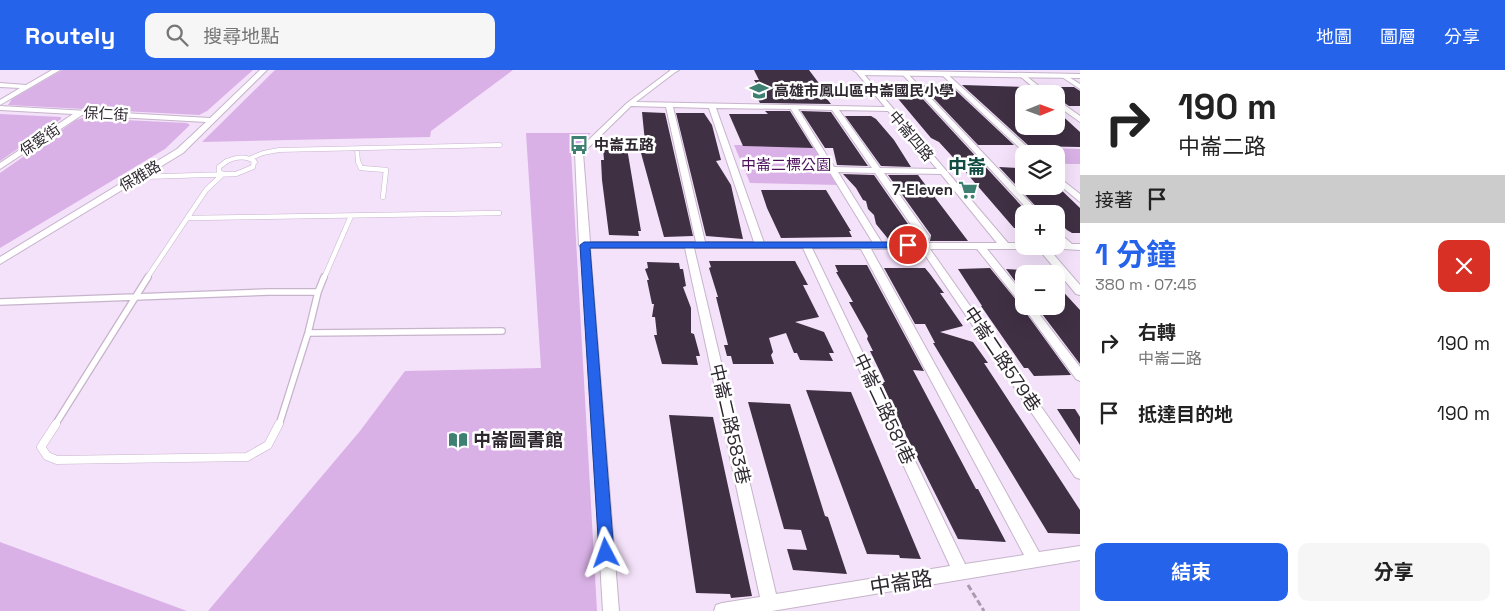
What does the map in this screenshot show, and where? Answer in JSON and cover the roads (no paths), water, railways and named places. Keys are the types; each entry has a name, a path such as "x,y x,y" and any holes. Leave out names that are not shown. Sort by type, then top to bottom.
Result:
{"street":[{"path":"0,103 57,70"},
{"name":"保雅路","path":"0,261 180,151 264,70"},
{"path":"611,611 579,153 629,104 674,70"},
{"path":"858,72 1080,76"},
{"name":"中崙四路","path":"858,72 941,172 1006,246"},
{"path":"904,74 1029,205"},
{"path":"944,74 1020,145"},
{"path":"1023,76 1034,85"},
{"path":"1064,76 1080,88"},
{"path":"0,85 28,87"},
{"path":"629,104 889,109"},
{"name":"中崙二路583巷","path":"669,105 695,245 770,604"},
{"path":"712,106 760,245"},
{"name":"保仁街","path":"0,108 213,120"},
{"path":"794,108 879,245"},
{"name":"中崙二路579巷","path":"834,108 924,236 923,245 1080,473"},
{"path":"1065,108 1080,120"},
{"name":"保愛街","path":"0,167 80,113"},
{"path":"832,169 941,172"},
{"path":"1065,185 1080,199"},
{"path":"1065,243 1068,246 1080,247"},
{"path":"584,245 1015,246"},
{"name":"中崙二路581巷","path":"806,245 961,573"},
{"path":"864,245 1036,561"},
{"path":"980,246 1015,291"},
{"path":"1049,255 1080,292"},
{"path":"1034,315 1080,376"},
{"name":"中崙路","path":"722,611 1080,553"}],"lane":[{"path":"223,174 219,172 219,167 226,160 251,158 263,153 279,150 357,150 500,145"},
{"path":"357,150 358,164 362,168 386,170 383,196"},
{"path":"138,177 193,177 236,174 245,172 253,167 255,162 251,158"},
{"path":"223,174 206,190 189,218 134,297 97,361 42,447 47,456 58,460 247,457 268,445 281,421 308,333 318,292 351,216"},
{"path":"189,218 499,212"},
{"path":"0,302 268,292 318,292"},
{"path":"308,333 502,331"}],"place":[{"name":"高雄市鳳山區中崙國民小學","path":"759,91"},
{"name":"中崙五路","path":"579,145"},
{"name":"7-Eleven","path":"968,190"},
{"name":"中崙圖書館","path":"458,440"}],"district":[{"name":"中崙","path":"967,166"}],"park label":[{"name":"中崙二標公園","path":"786,165"}]}
